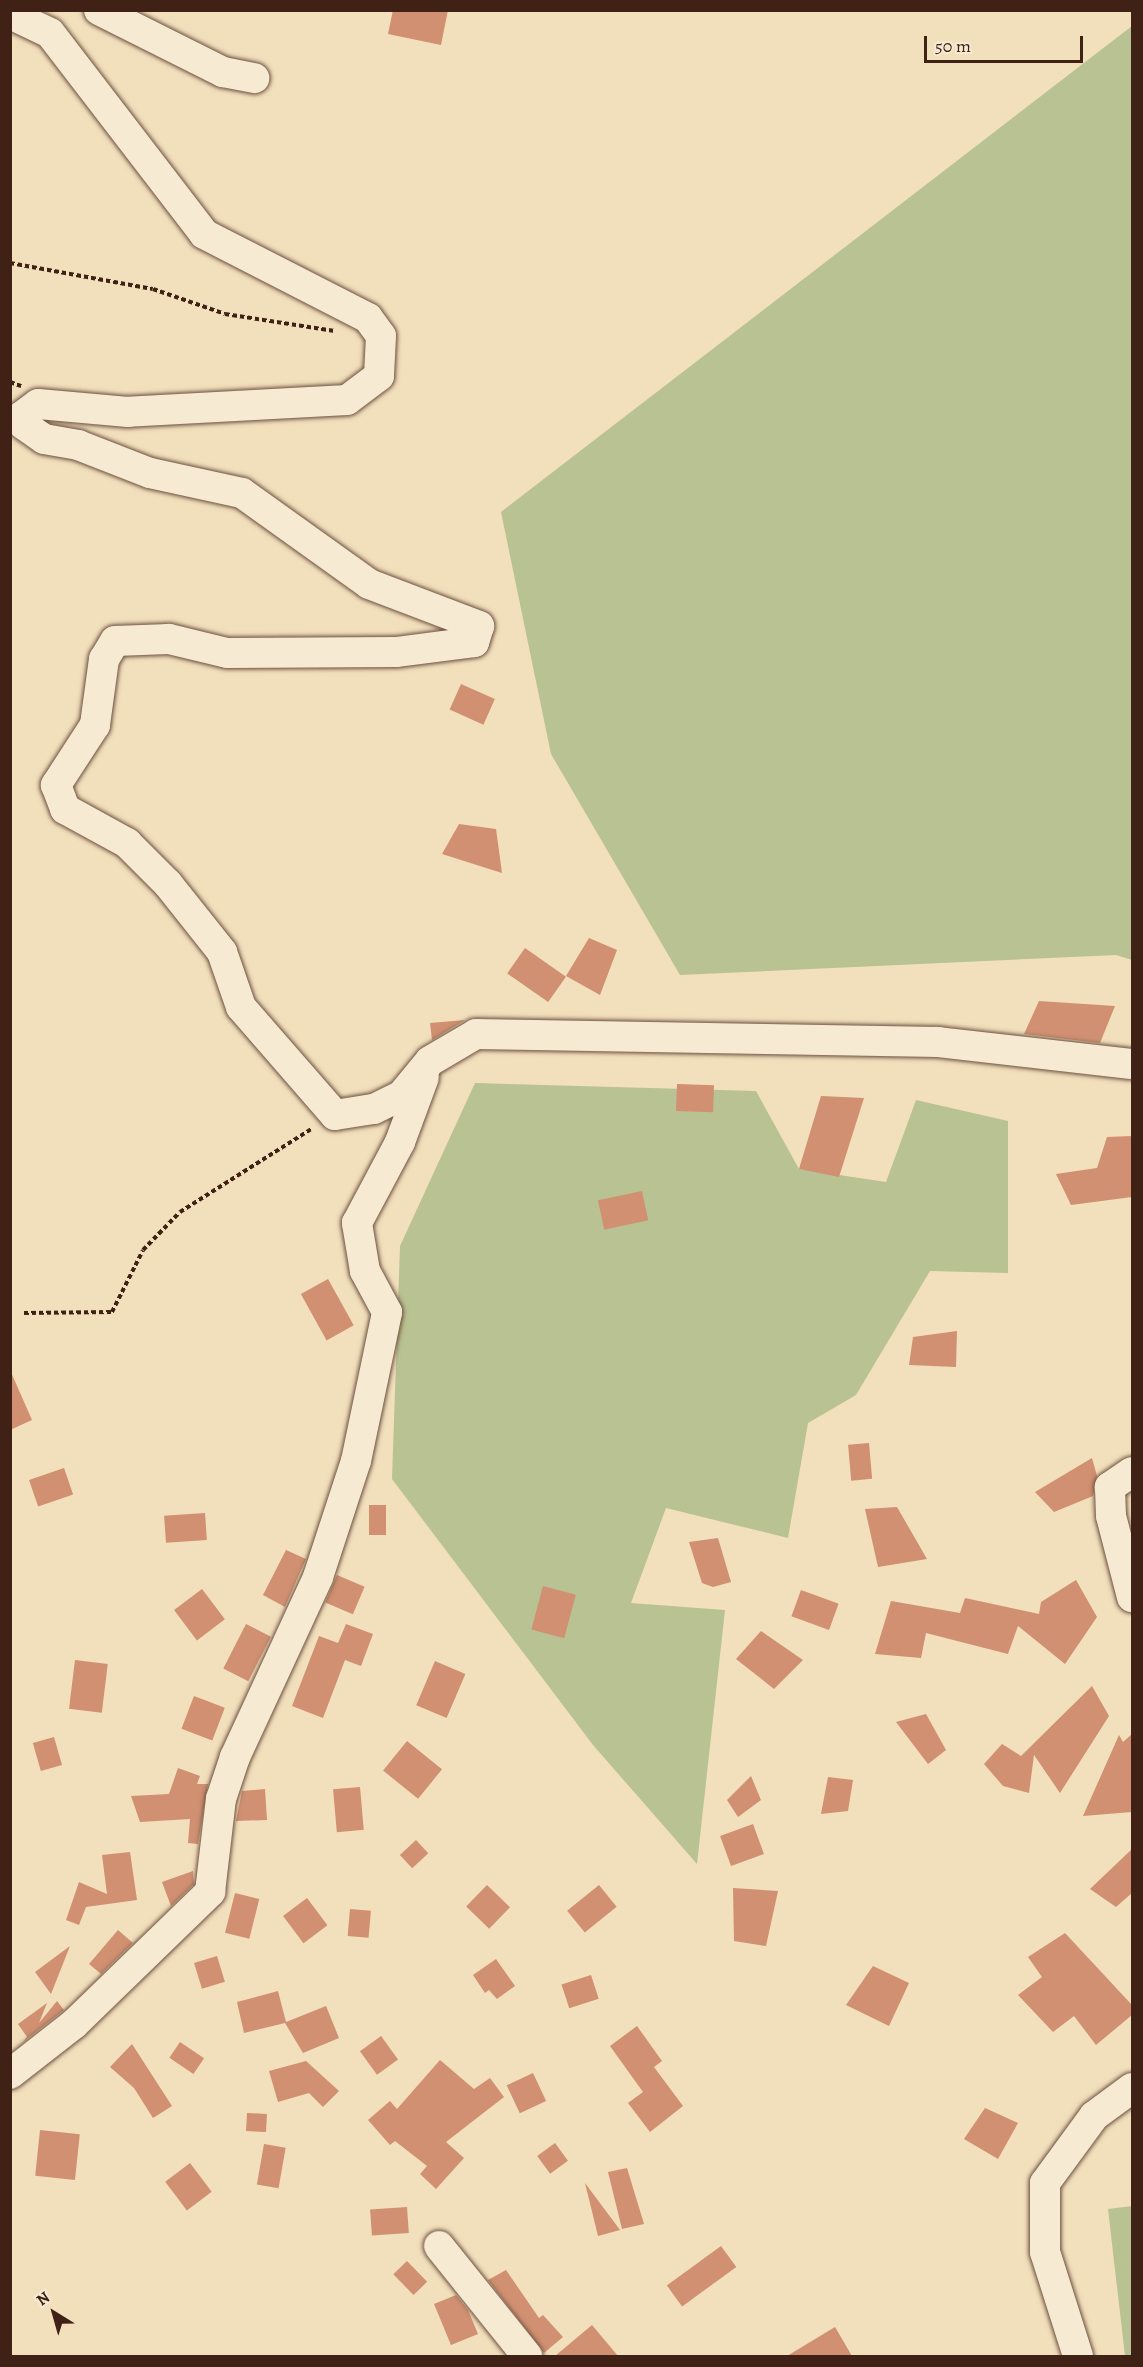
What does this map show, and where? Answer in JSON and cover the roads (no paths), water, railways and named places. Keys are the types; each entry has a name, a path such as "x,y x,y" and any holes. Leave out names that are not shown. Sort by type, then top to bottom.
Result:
{"street":[{"path":"99,10 223,72 254,78"},
{"path":"10,14 50,33 204,234 368,318 381,336 378,376 347,400 128,412 38,404 16,416 24,425 44,439 78,445 150,472 242,493 369,584 479,626 474,642 396,652 227,652 169,639 116,641 104,659 95,725 56,785 64,809 127,843 168,884 222,952 241,1007 335,1114 374,1109 401,1096 430,1061 476,1034 561,1033 938,1042 1132,1064"},
{"path":"10,2074 74,2024 210,1892 221,1798 235,1757 318,1577 356,1461 387,1312 365,1271 357,1223 400,1142 430,1061"},
{"path":"1132,1472 1110,1487 1111,1516 1132,1597"},
{"path":"1078,2356 1045,2252 1045,2183 1094,2116 1132,2088"},
{"path":"439,2246 527,2356"}]}
